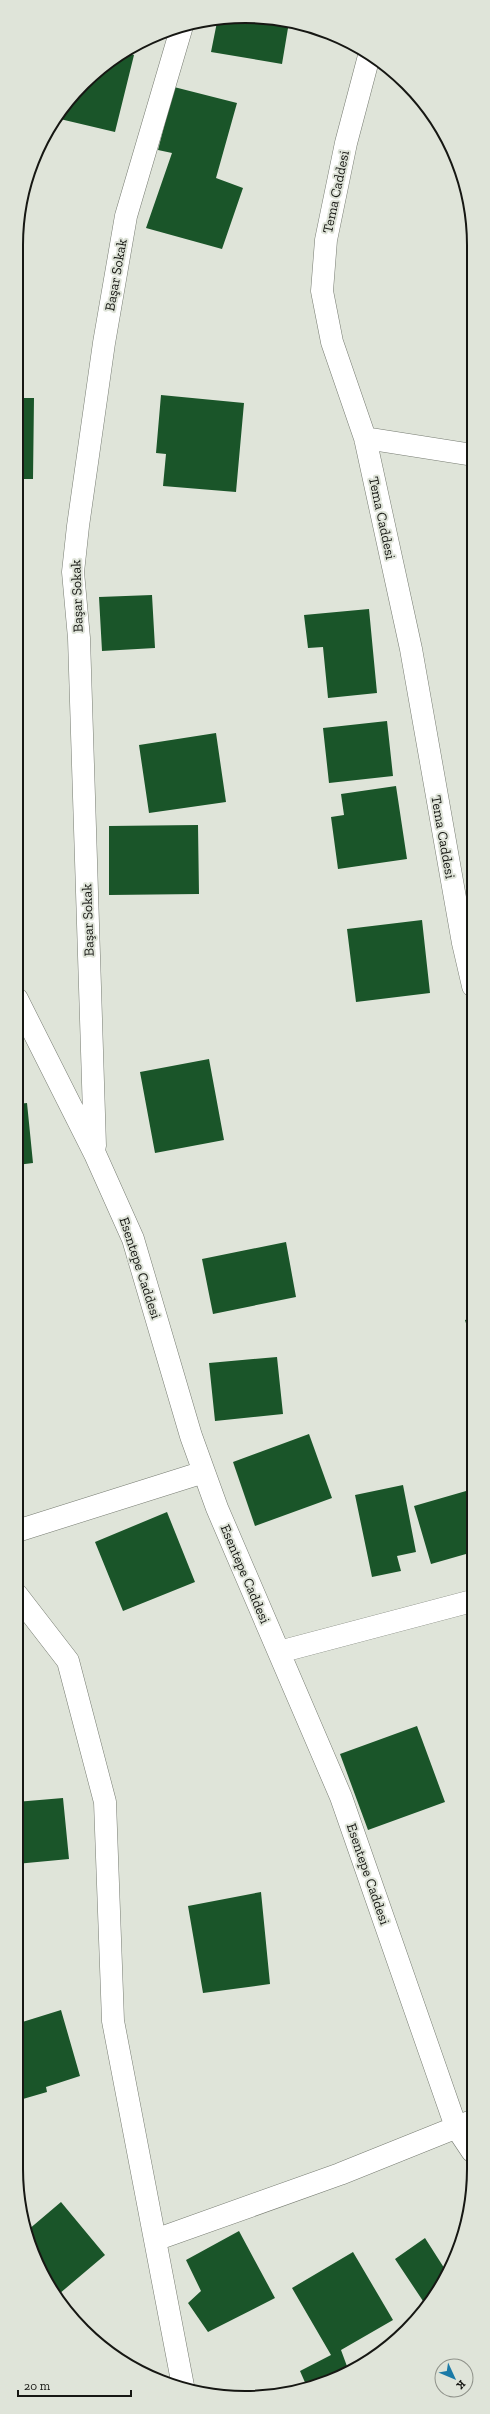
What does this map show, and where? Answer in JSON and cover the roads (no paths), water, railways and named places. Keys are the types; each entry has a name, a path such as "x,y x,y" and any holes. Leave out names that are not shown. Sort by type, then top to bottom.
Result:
{"street":[{"name":"Başar Sokak","path":"95,1154 79,646 74,572 85,472 126,216 180,33"},
{"name":"Tema Caddesi","path":"368,60 346,143 326,240 322,291 332,342 365,438 411,649 460,928 467,959"},
{"path":"365,438 467,454"},
{"name":"Esentepe Caddesi","path":"23,1011 95,1154 133,1239 191,1436 217,1508 340,1797 467,2134"},
{"path":"23,1529 204,1472"},
{"path":"279,1652 467,1602"},
{"path":"23,1603 68,1660 105,1802 113,2021 182,2381"},
{"path":"155,2240 340,2174 464,2124"}]}
